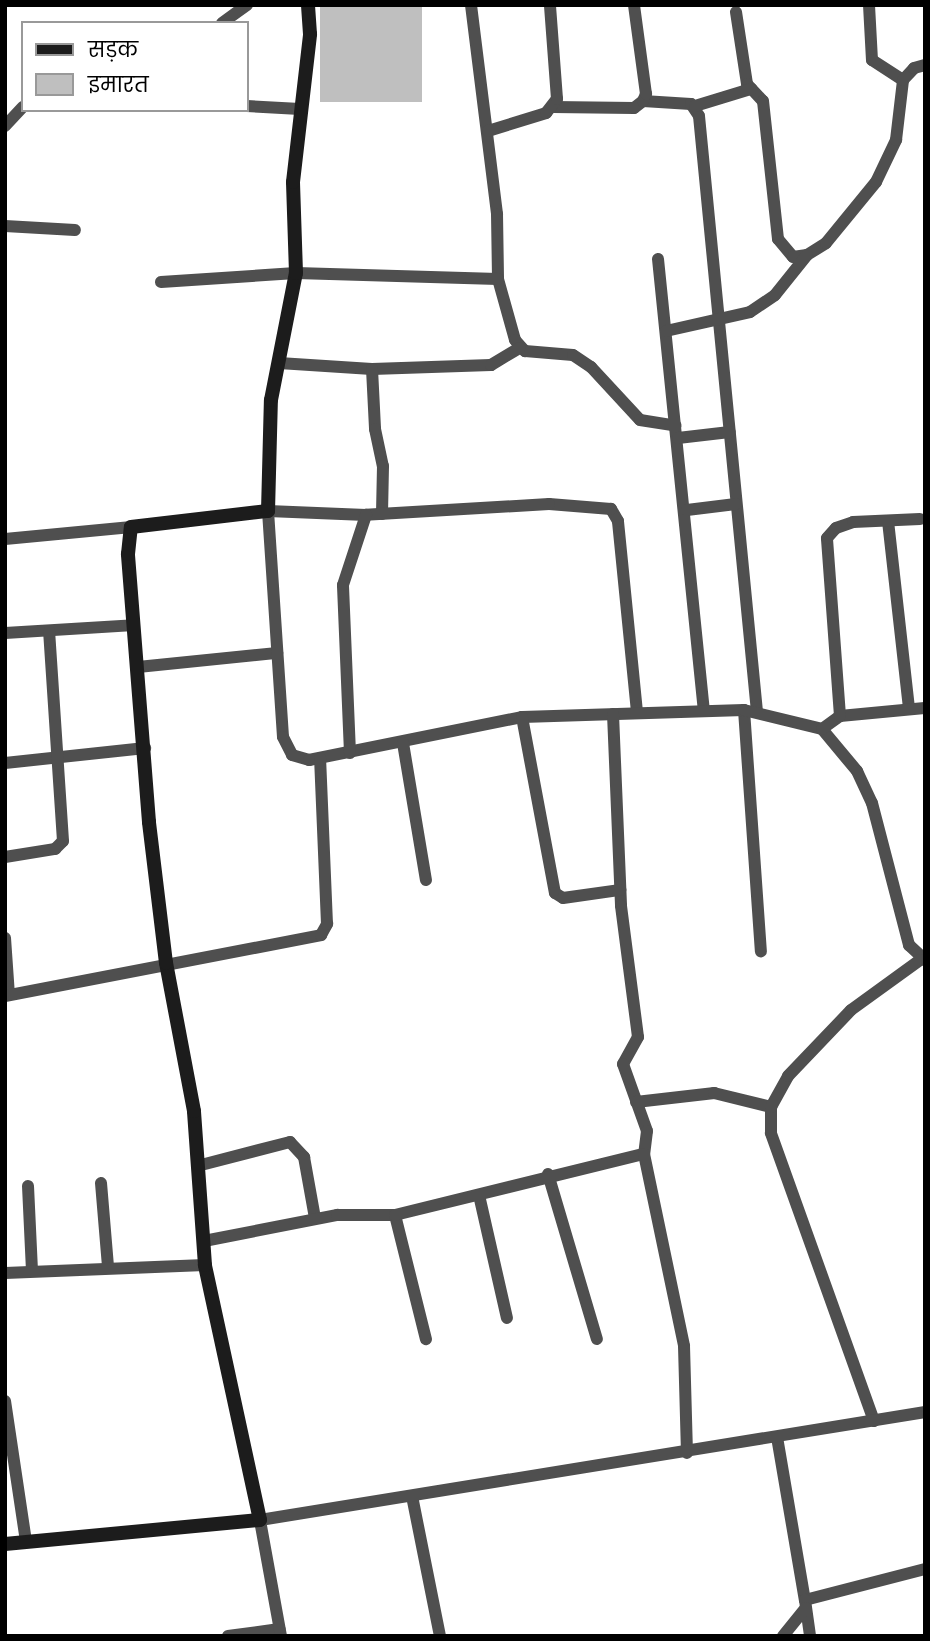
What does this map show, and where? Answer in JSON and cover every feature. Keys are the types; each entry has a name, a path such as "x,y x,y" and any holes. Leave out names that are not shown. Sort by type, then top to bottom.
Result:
{"street":[{"path":"225,21 247,5"},
{"path":"308,5 310,34 293,182 296,272 271,400 268,511 286,747 300,759 320,758 522,717 637,712 750,711 822,729 857,771 872,803 909,945 922,960 851,1010 788,1076 771,1107 771,1133 874,1421"},
{"path":"471,5 488,131 498,279 519,348"},
{"path":"550,5 557,99 553,107"},
{"path":"488,131 553,107 634,108 643,101 646,94 634,5"},
{"path":"869,5 872,60 903,80"},
{"path":"736,12 751,89 763,101 778,239 793,257 807,255"},
{"path":"666,331 720,321 750,312 775,295 807,255 826,243 889,160 896,141 903,80 914,68 925,65"},
{"path":"643,101 695,106 751,89"},
{"path":"248,106 300,109"},
{"path":"695,106 720,321 736,504 750,711 761,951"},
{"path":"5,127 21,109"},
{"path":"5,226 75,230"},
{"path":"658,259 687,510 704,710"},
{"path":"161,282 296,272 498,279"},
{"path":"279,363 372,369 491,365 519,348 573,355 591,367 640,421 677,432 730,432"},
{"path":"372,369 375,429 383,466 382,514"},
{"path":"5,539 268,511 366,515 548,504 611,509 618,521 637,712"},
{"path":"687,510 736,504"},
{"path":"350,753 343,585 366,515"},
{"path":"840,716 827,538 836,528 853,522 920,519"},
{"path":"888,521 909,709"},
{"path":"131,527 128,554 166,963 201,1165 205,1265 260,1520 281,1632 228,1636"},
{"path":"5,633 134,625"},
{"path":"5,857 60,847 59,760 49,631"},
{"path":"138,667 277,653"},
{"path":"822,729 840,716 925,708"},
{"path":"613,714 620,891 638,1037 623,1064 648,1131 644,1154 684,1346 687,1453"},
{"path":"522,717 555,893 563,898 620,891"},
{"path":"403,743 426,880"},
{"path":"5,763 59,760 145,748"},
{"path":"5,941 7,995 166,963 315,938 324,931 320,758"},
{"path":"636,1102 714,1093 771,1107"},
{"path":"201,1165 290,1142 304,1157 315,1218"},
{"path":"204,1241 315,1218 396,1215 479,1195 548,1174 644,1154"},
{"path":"548,1174 597,1339"},
{"path":"101,1183 108,1266"},
{"path":"28,1186 32,1270"},
{"path":"479,1195 507,1318"},
{"path":"396,1215 426,1339"},
{"path":"5,1273 108,1266 205,1265"},
{"path":"5,1401 26,1541"},
{"path":"5,1544 260,1520 687,1453 925,1412"},
{"path":"777,1437 810,1636"},
{"path":"412,1496 440,1636"},
{"path":"783,1636 805,1604 925,1569"}],"building":[{"path":"320,5 422,5 422,102 320,102"}]}
